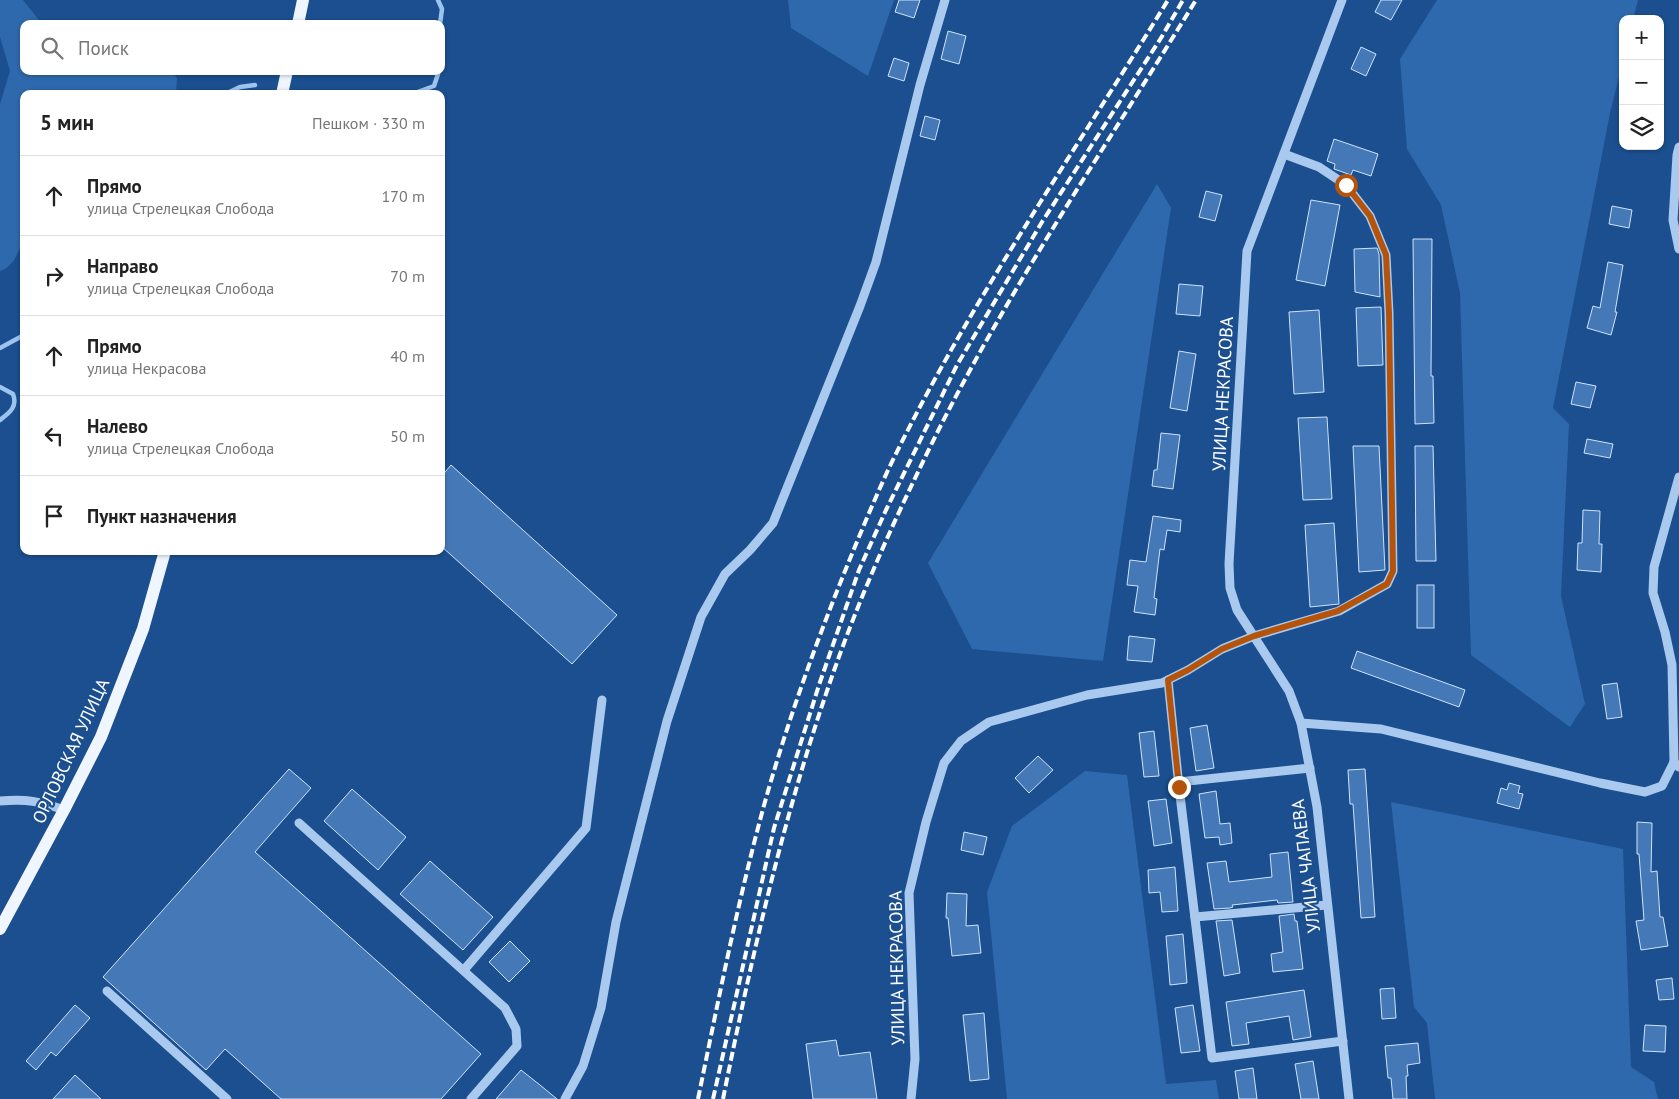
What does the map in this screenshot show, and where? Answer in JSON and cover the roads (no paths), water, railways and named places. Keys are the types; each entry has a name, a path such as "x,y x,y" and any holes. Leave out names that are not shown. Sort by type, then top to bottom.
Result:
{"main road":[{"path":"299,20 303,0"},
{"path":"283,90 286,75"},
{"name":"ОРЛОВСКАЯ УЛИЦА","path":"0,929 101,737 143,629 164,555"}],"street":[{"path":"565,1099 583,1066 601,1008 616,922 668,721 701,617 725,574 750,550 773,523 860,306 876,262 920,85 945,0"},
{"name":"УЛИЦА НЕКРАСОВА","path":"911,1099 915,1059 909,893 926,822 944,763 961,741 989,722 1087,695 1162,683 1188,670 1222,649 1256,638 1237,610 1230,588 1229,564 1247,251 1342,0"},
{"path":"1679,147 1676,156 1672,220 1679,249"},
{"path":"1256,638 1338,611 1387,584 1393,571 1389,313 1386,255 1370,216 1346,185 1319,166 1284,154"},
{"path":"1302,723 1380,729 1600,783 1645,792 1662,786 1676,764 1672,665 1665,632 1653,593 1654,567 1679,477"},
{"name":"УЛИЦА ЧАПАЕВА","path":"1256,638 1290,691 1302,723 1317,807 1349,1099"},
{"path":"1168,680 1212,1058 1342,1040"},
{"path":"464,970 586,828 602,700"},
{"path":"1179,782 1310,768"},
{"path":"0,801 30,800 64,810"},
{"path":"299,823 505,1008 516,1029 516,1046 471,1099"},
{"path":"1195,916 1328,905"},
{"path":"107,991 227,1099"}],"waterway":[{"path":"438,0 442,9 441,20"},
{"path":"423,90 434,86 438,75"},
{"path":"234,90 255,85"},
{"path":"0,348 20,337"},
{"path":"0,387 13,394 14,399 13,406 0,420"}],"railway":[{"path":"698,1099 736,917 771,781 818,641 869,512 920,407 953,347 1022,231 1168,0"},
{"path":"713,1099 774,828 819,685 859,570 886,510 957,365 1042,222 1161,38 1183,0"},
{"path":"723,1099 756,943 796,789 811,738 838,660 882,550 949,409 982,349 1051,231 1196,0"}]}
